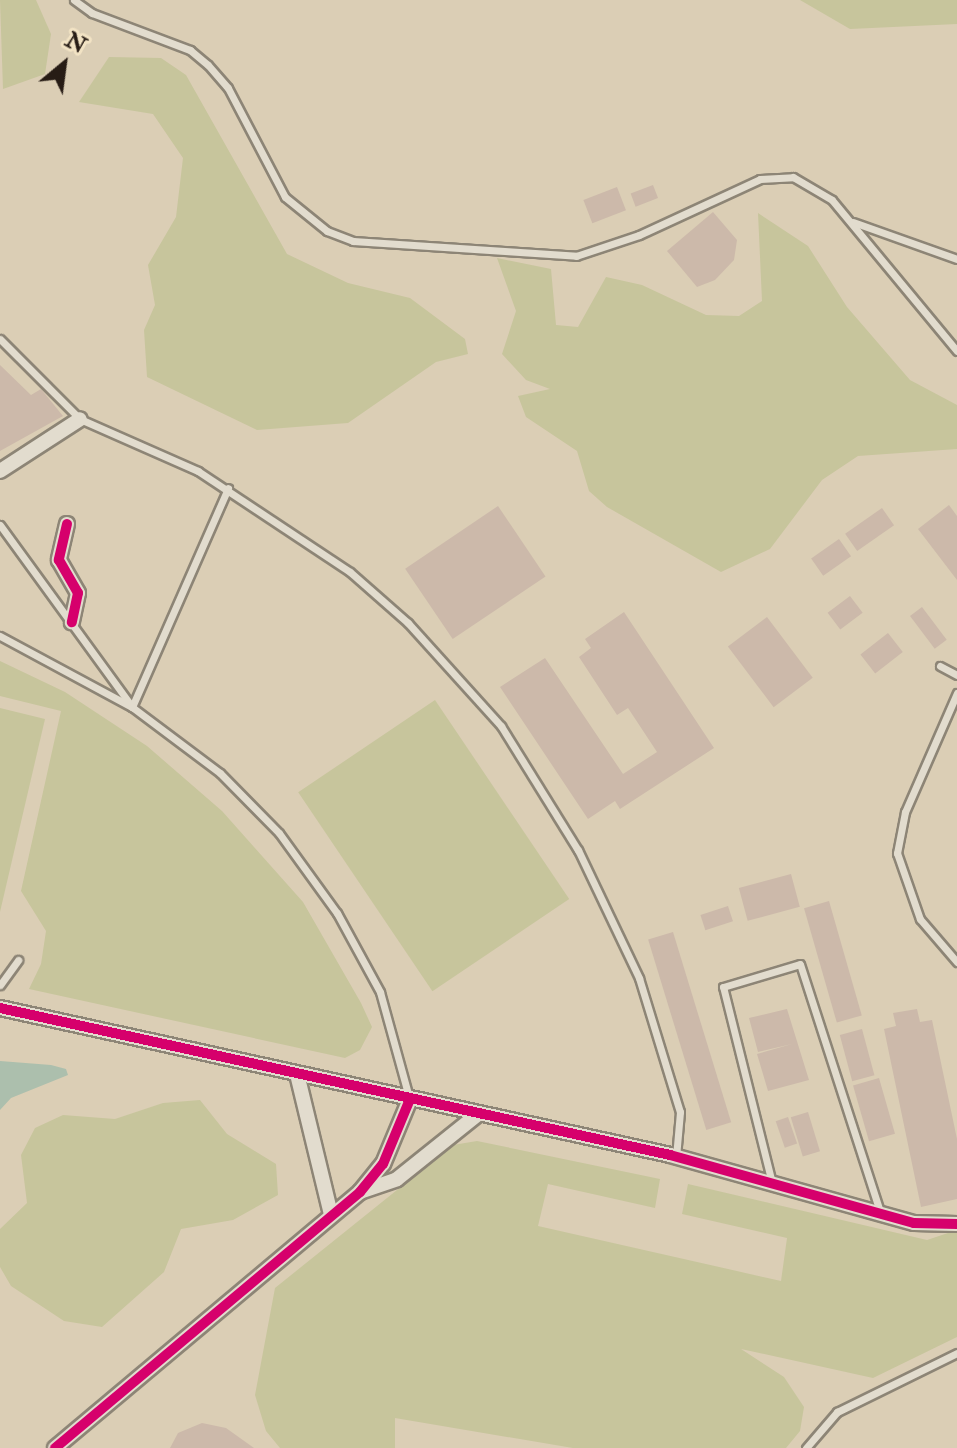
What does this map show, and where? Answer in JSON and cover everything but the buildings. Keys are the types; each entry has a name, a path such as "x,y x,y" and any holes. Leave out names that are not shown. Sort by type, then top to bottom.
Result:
{"street":[{"path":"0,471 80,419"},
{"path":"67,524 59,560 78,593 72,622"},
{"path":"0,1008 676,1157 927,1225 957,1224"},
{"path":"297,1074 331,1215"},
{"path":"55,1448 360,1192 383,1164 410,1099"},
{"path":"360,1192 397,1179 478,1114"}],"lane":[{"path":"74,0 92,13 190,50 208,65 228,88 285,197 327,231 353,241 576,256 602,251 778,175 818,188 851,221 957,351"},
{"path":"851,221 957,259"},
{"path":"0,339 80,419 149,445 228,488 350,572 408,623 501,726 578,850 639,978 680,1112 676,1157"},
{"path":"132,707 228,488"},
{"path":"0,525 132,707"},
{"path":"0,636 132,707 220,773 279,833 337,913 380,992 410,1099"},
{"path":"940,666 957,675"},
{"path":"957,693 905,812 897,853 920,919 957,962"},
{"path":"0,985 18,960"},
{"path":"772,1183 723,987 800,964 880,1214"},
{"path":"806,1448 837,1412 957,1353"}],"shaded area":[{"path":"0,0 36,0 51,34 45,74 3,89"},
{"path":"800,0 957,0 957,24 850,29"},
{"path":"109,57 161,58 186,75 287,254 348,283 410,298 465,339 468,354 436,362 348,423 257,430 147,377 144,330 155,305 148,265 176,217 183,158 153,114 79,102"},
{"path":"758,213 808,246 847,307 910,380 957,405 957,449 858,456 822,480 770,549 721,572 607,507 589,491 577,451 526,417 518,396 550,389 526,380 502,354 516,311 497,258 551,269 556,325 578,327 606,277 642,285 706,315 739,316 762,301"},
{"path":"0,661 65,692 147,746 222,811 303,902 372,1027 360,1050 345,1058 29,989 41,964 46,931 21,891 61,711 0,696"},
{"path":"435,700 569,899 432,991 298,792"},
{"path":"0,708 45,719 0,912"},
{"path":"0,1061 51,1065 66,1069 68,1075 11,1098 0,1110"},
{"path":"200,1100 227,1134 276,1164 278,1195 233,1220 181,1229 164,1272 102,1327 64,1321 11,1286 0,1267 0,1229 27,1203 21,1155 35,1128 63,1115 115,1119 163,1103"},
{"path":"477,1141 660,1179 655,1208 548,1184 538,1226 781,1281 787,1238 682,1214 688,1184 927,1240 957,1230 957,1337 873,1378 741,1349 784,1377 804,1407 800,1431 786,1448 573,1448 395,1418 395,1448 280,1448 266,1431 255,1395 275,1288 453,1145"}],"cycle path":[{"path":"67,524 59,560 78,593 72,622"},
{"path":"0,1008 670,1155 914,1223 957,1224"},
{"path":"55,1448 360,1192 383,1164 410,1099"}]}
